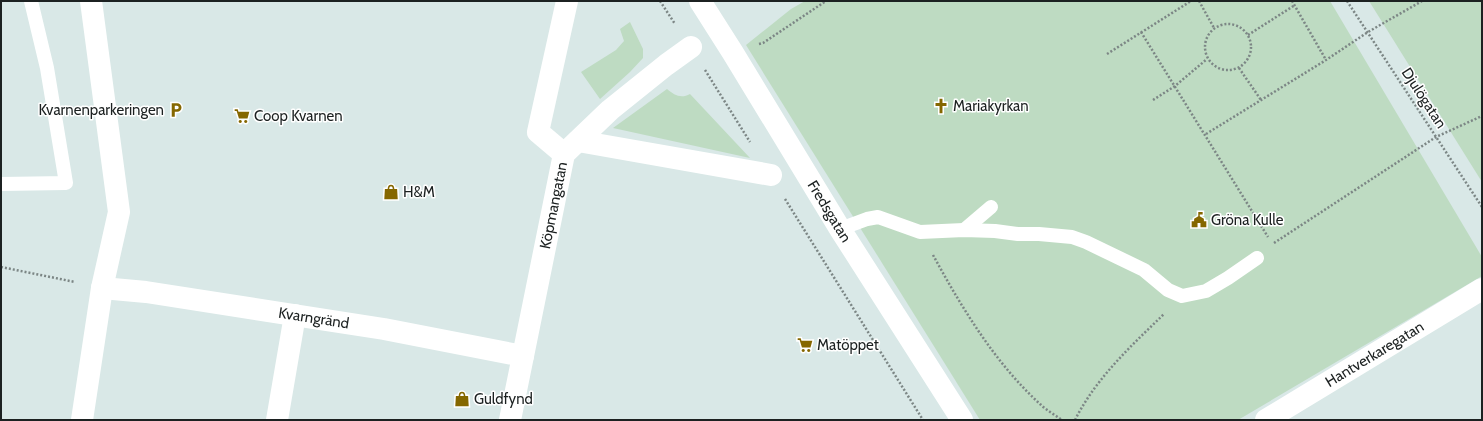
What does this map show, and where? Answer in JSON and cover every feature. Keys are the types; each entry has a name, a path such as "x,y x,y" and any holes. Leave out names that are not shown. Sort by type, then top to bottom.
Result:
{"street":[{"path":"82,420 102,288 119,212 92,1"},
{"path":"567,1 538,132 571,147 771,175"},
{"name":"Fredsgatan","path":"700,1 733,52 840,229 962,420"},
{"path":"571,147 610,110 691,47"},
{"name":"Köpmangatan","path":"510,420 571,147"},
{"name":"Kvarngränd","path":"102,288 146,292 384,329 524,356"},
{"name":"Hantverkaregatan","path":"1266,420 1482,289"},
{"path":"277,420 295,315"}],"lane":[{"path":"1,184 66,183 47,68 31,1"},
{"path":"964,230 991,206"},
{"path":"840,229 867,218 878,217 920,232 964,230 995,231 1018,234 1072,237 1138,266 1168,290 1182,296 1206,291 1257,258"}],"path":[{"path":"660,1 678,28"},
{"path":"826,1 764,43 733,52 703,68 923,420"},
{"path":"1106,54 1191,1"},
{"path":"1199,1 1214,28"},
{"path":"1292,1 1326,60"},
{"name":"Djulögatan","path":"1347,1 1482,207"},
{"path":"1206,134 1326,60 1368,32 1422,1"},
{"path":"1248,35 1295,5"},
{"path":"1225,24 1233,24 1240,27 1248,35 1252,46 1251,54 1247,61 1239,68 1227,71 1219,69 1212,65 1207,59 1205,44 1207,36 1214,28 1225,24"},
{"path":"1141,32 1206,134 1273,244 1436,137 1482,116"},
{"path":"1153,100 1175,86 1207,59"},
{"path":"1239,68 1260,100"},
{"path":"920,232 945,278 984,338 1012,375 1041,405 1062,420"},
{"path":"1,267 102,288"},
{"path":"1075,420 1086,400 1100,380 1138,339 1182,296"}],"green space":[{"path":"805,1 1330,1 1482,257 1482,276 1238,420 980,420 746,45 791,9"},
{"path":"1369,1 1482,1 1482,182"},
{"path":"630,22 643,49 643,58 600,99 581,72 616,50 624,41 620,29"},
{"path":"667,89 678,96 690,94 750,158 613,128"}],"place":[{"name":"Mariakyrkan","path":"941,106"},
{"name":"Kvarnenparkeringen","path":"176,110"},
{"name":"Coop Kvarnen","path":"242,116"},
{"name":"H&M","path":"391,192"},
{"name":"Gröna Kulle","path":"1199,220"},
{"name":"Matöppet","path":"805,345"},
{"name":"Guldfynd","path":"462,399"}]}
